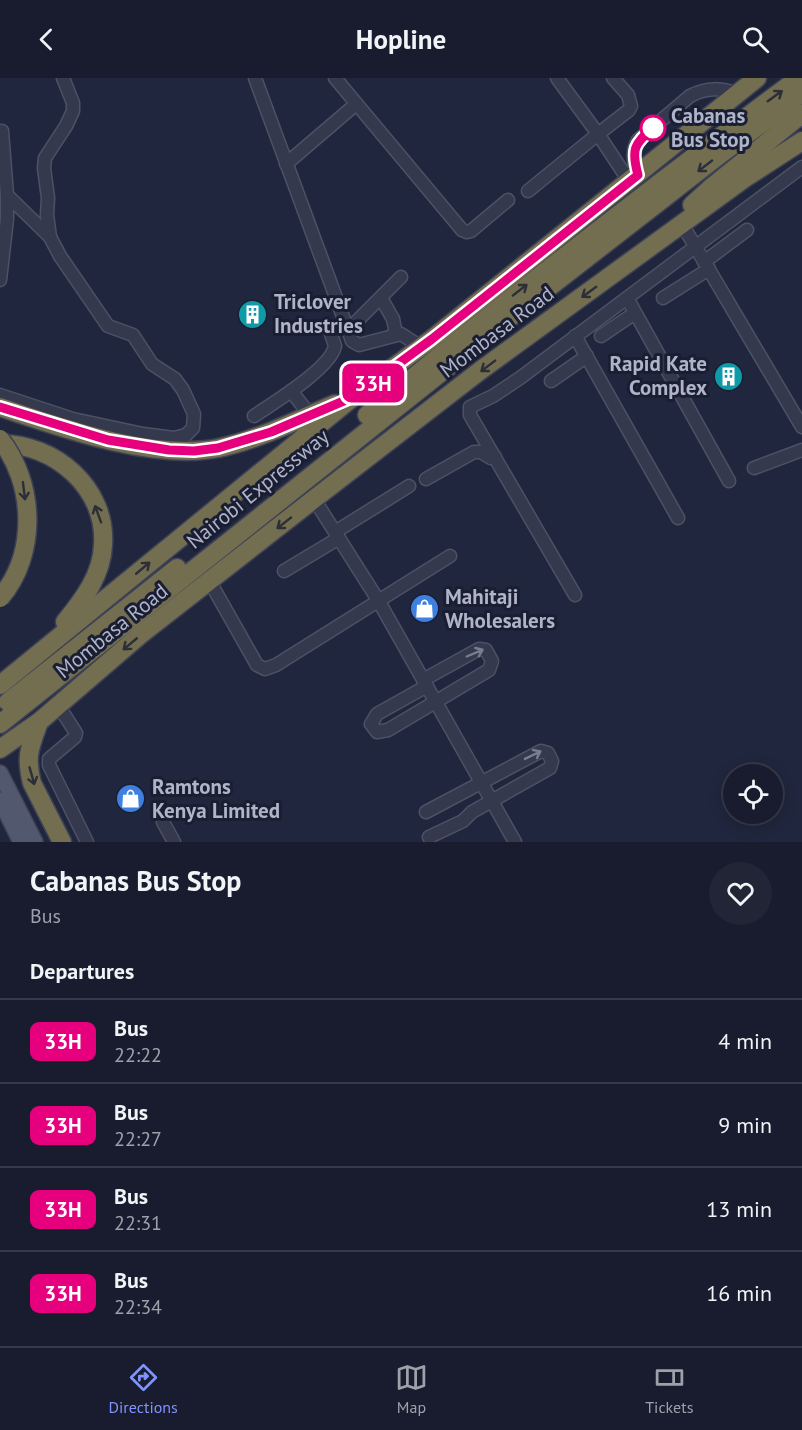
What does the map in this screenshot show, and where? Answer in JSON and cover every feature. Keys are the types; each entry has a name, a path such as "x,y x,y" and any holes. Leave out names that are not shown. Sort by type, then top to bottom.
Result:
{"highway":[{"name":"Nairobi Expressway","path":"0,709 347,432 481,321 656,184 799,78"},
{"name":"Mombasa Road","path":"0,685 353,397 422,347 633,178 744,84"},
{"name":"Nairobi Expressway","path":"0,724 473,347 802,93"},
{"path":"636,258 713,186 802,114"},
{"name":"Mombasa Road","path":"0,749 40,721 140,635 454,392 744,178 802,141"},
{"path":"0,407 108,440 169,450 194,451 237,443 271,432 353,397"},
{"path":"0,439 10,452 23,481 26,507 26,540 19,568 0,598"},
{"path":"0,444 32,447 52,455 68,467 83,483 102,524 104,545 89,590 36,655"},
{"path":"40,721 29,749 30,772 33,783 62,842"}],"main road":[{"path":"3,778 35,842"},
{"path":"0,800 21,842"}],"lane":[{"path":"0,395 73,419 144,434 174,438 186,435 192,428 194,414 175,379 152,364 133,335 114,329 102,320 60,256 51,237 47,215 48,198 44,163 73,111 73,103 63,78"},
{"path":"255,78 352,341 359,345 396,334 405,335 422,347"},
{"path":"335,78 355,105 462,230 471,231 508,200"},
{"path":"557,78 633,178"},
{"path":"528,191 629,110 631,106 628,95 613,78"},
{"name":"Mombasa Road","path":"633,178 635,146 638,141 690,96 699,91 744,84"},
{"path":"286,164 355,105"},
{"path":"0,280 7,219 1,129"},
{"path":"469,411 471,405 493,396 511,384 802,167"},
{"path":"7,195 51,237"},
{"path":"682,224 802,427"},
{"path":"663,298 706,266 747,230"},
{"path":"348,330 401,277"},
{"path":"381,298 395,323 396,334"},
{"path":"627,298 729,481"},
{"path":"601,336 635,313"},
{"path":"254,416 291,391 332,356 334,342 329,328"},
{"path":"575,336 678,518"},
{"path":"551,381 587,356"},
{"path":"291,391 310,415"},
{"path":"454,392 469,411 575,595"},
{"path":"754,468 802,450"},
{"path":"426,479 474,452 482,452 491,458 495,457"},
{"path":"284,571 409,486"},
{"path":"314,499 378,600 515,842"},
{"path":"210,582 257,665 265,669 276,665 450,556"},
{"path":"483,649 487,652 492,661 489,670 388,730 377,732 373,728 371,724 377,714 425,684 479,650 483,649"},
{"path":"58,705 76,733 75,737 49,759 49,765 87,842"},
{"path":"426,812 541,751 548,753 552,761 550,768 472,812 463,821 429,837"},
{"path":"163,822 174,842"}],"bus line":[{"name":"33H","path":"0,407 108,440 169,450 194,451 218,448 271,432 353,397 432,339 638,175 634,160 635,146 653,128"}],"place":[{"name":"Cabanas Bus Stop","path":"653,128"},
{"name":"Triclover Industries","path":"253,314"},
{"name":"Rapid Kate Complex","path":"728,376"},
{"name":"Mahitaji Wholesalers","path":"424,609"},
{"name":"Ramtons Kenya Limited","path":"131,799"}]}
